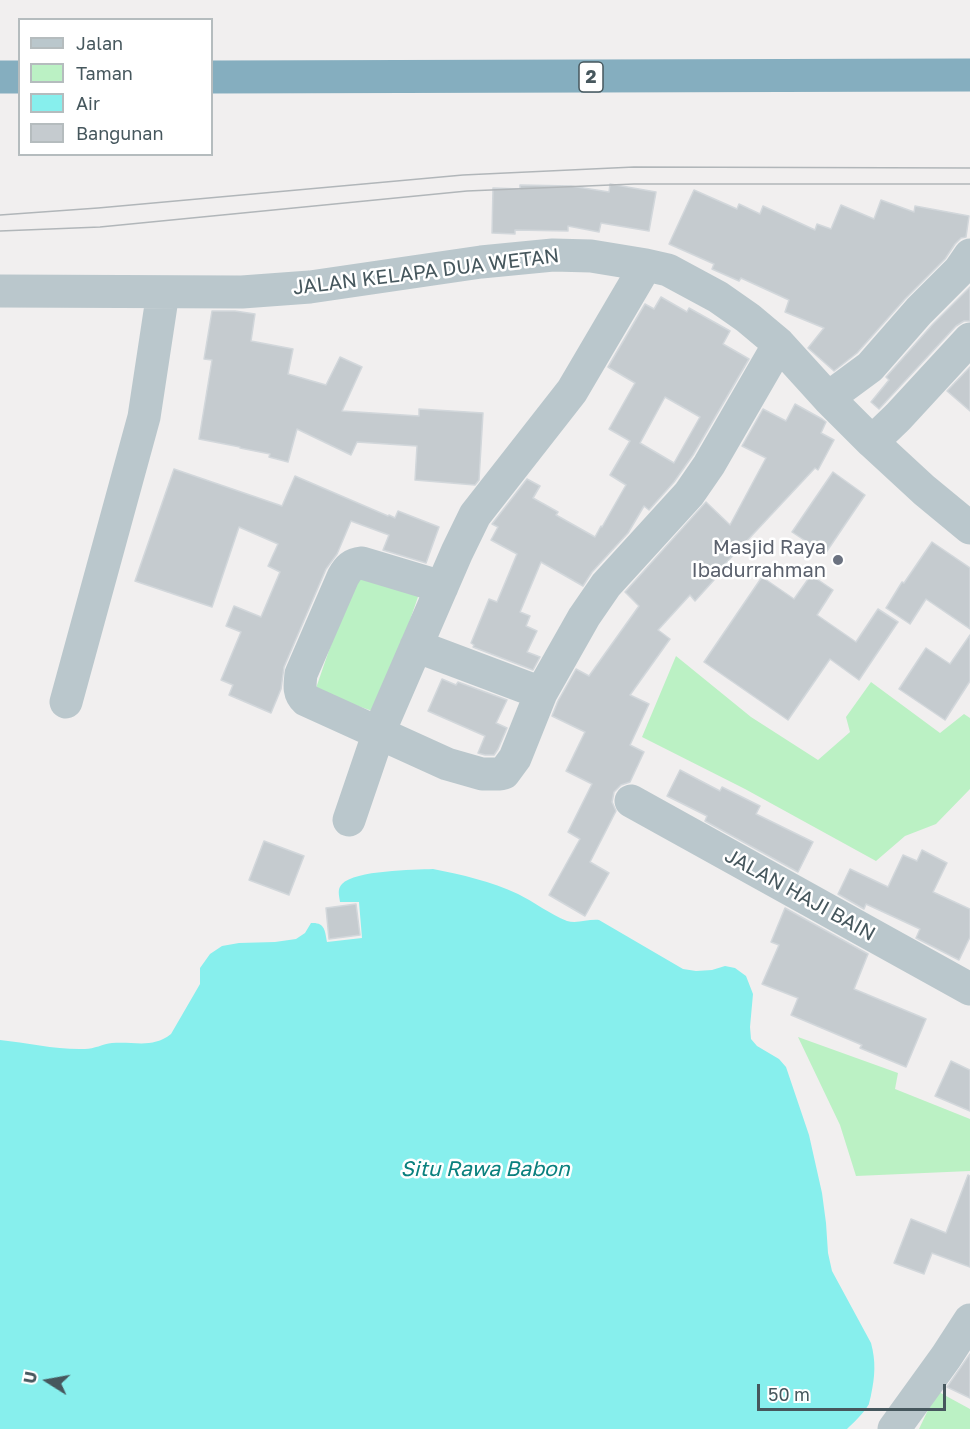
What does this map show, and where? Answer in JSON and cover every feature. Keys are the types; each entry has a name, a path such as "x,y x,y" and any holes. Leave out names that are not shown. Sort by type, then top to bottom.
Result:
{"highway":[{"name":"2","path":"213,77 970,75"},
{"path":"0,77 18,77"}],"street":[{"name":"JALAN KELAPA DUA WETAN","path":"0,291 242,292 310,287 481,262 553,255 591,256 668,270 703,288 748,318 779,344 872,442 970,528"},
{"path":"828,398 870,367 919,311 959,271 970,255"},
{"path":"349,820 379,732 475,515 572,391 646,265"},
{"path":"66,702 144,417 163,292"},
{"path":"872,442 970,339"},
{"path":"442,587 362,563 349,568 305,664 301,675 301,695 306,700 447,764 482,774 504,773 515,758 541,693 584,617 606,585 689,494 709,465 779,344"},
{"path":"416,646 541,693"},
{"name":"JALAN HAJI BAIN","path":"631,801 970,989"},
{"path":"894,1429 970,1320"}],"green space":[{"path":"357,569 420,591 378,713 315,691"},
{"path":"676,656 751,717 818,760 850,732 846,717 871,682 940,733 964,714 970,718 970,789 936,824 905,836 876,861 745,789 642,737"},
{"path":"798,1037 898,1073 895,1089 970,1119 970,1171 856,1176 840,1125"},
{"path":"937,1391 970,1409 970,1429 919,1429"}],"water":[{"name":"Situ Rawa Babon","path":"433,869 508,889 567,921 599,920 683,969 712,970 725,966 735,968 746,976 753,994 751,1039 757,1046 779,1059 786,1067 809,1135 822,1193 832,1271 871,1343 874,1375 869,1404 864,1411 847,1429 0,1429 0,1040 88,1049 112,1043 150,1043 164,1039 171,1034 200,984 200,968 210,954 222,946 296,939 305,933 311,923 322,926 327,942 362,938 359,902 340,902 339,890 342,884 349,879 371,873"}],"building":[{"path":"610,184 656,192 649,231 601,223 599,232 568,226 568,231 515,230 515,234 492,233 493,188 520,189 520,185 571,186 609,192"},
{"path":"694,190 737,209 739,204 760,214 763,206 815,230 817,224 831,229 841,205 874,219 881,200 914,212 915,206 969,216 966,237 961,238 955,244 945,259 905,299 857,353 834,371 808,348 824,328 785,312 789,300 741,278 739,281 712,269 714,264 669,244"},
{"path":"970,287 970,321 964,321 956,326 879,409 871,402 889,380 886,377 933,324"},
{"path":"661,297 687,312 689,308 730,331 723,344 749,359 693,455 674,482 649,510 644,506 628,533 592,572 583,586 541,562 520,612 530,616 526,626 537,631 527,652 540,657 533,670 473,647 471,643 489,599 497,602 517,554 491,540 498,527 492,524 527,479 540,486 533,498 558,512 556,515 595,537 626,485 610,475 630,441 609,429 635,383 608,367 645,304 654,309","holes":["665,397 700,417 674,463 640,443"]},
{"path":"212,311 255,314 251,341 293,349 288,374 326,385 340,357 362,367 342,411 419,416 419,409 483,413 479,480 475,485 415,480 417,446 357,442 351,455 297,429 288,462 269,457 270,454 199,439 212,360 204,359"},
{"path":"970,367 970,411 947,391"},
{"path":"795,404 826,422 821,433 834,440 818,470 815,468 712,578 714,580 695,601 690,595 658,630 670,639 630,695 649,704 630,745 644,752 630,782 621,785 614,792 612,802 616,811 590,862 609,873 585,916 549,895 580,839 568,832 592,784 566,771 585,732 552,716 558,701 576,669 589,676 639,606 625,592 706,502 730,525 766,458 742,446 763,409 786,421"},
{"path":"174,469 282,506 295,476 388,516 395,518 398,511 439,527 426,563 383,550 389,535 351,521 337,554 326,569 284,667 281,689 271,713 229,695 233,685 221,680 241,632 226,626 234,606 261,617 280,572 268,566 278,544 239,527 212,607 135,581"},
{"path":"833,472 865,495 825,554 792,532"},
{"path":"932,542 970,568 970,629 926,599 910,624 886,608"},
{"path":"811,575 833,590 817,615 856,642 878,609 898,622 859,680 830,659 788,720 704,662 762,577 794,599"},
{"path":"970,635 970,681 945,720 899,689 926,648 950,664"},
{"path":"442,679 456,685 458,682 507,700 496,723 507,728 494,755 478,753 485,736 428,711"},
{"path":"680,770 720,791 722,787 760,806 756,814 813,842 798,872 705,821 707,816 667,796"},
{"path":"264,841 304,856 289,895 249,880"},
{"path":"922,850 947,863 933,892 970,909 970,937 959,960 916,938 920,929 866,904 864,909 838,894 850,869 888,887 903,855 917,861"},
{"path":"356,904 360,935 329,939 326,908"},
{"path":"785,908 868,954 854,989 926,1019 906,1067 860,1048 862,1045 791,1015 798,998 762,984 779,945 771,942"},
{"path":"951,1061 970,1070 970,1111 935,1096"},
{"path":"968,1175 970,1176 970,1267 932,1253 924,1274 894,1263 911,1219 946,1233"},
{"path":"970,1354 970,1398 947,1387"}],"tram line":[{"path":"0,215 463,175 634,167 970,168"},
{"path":"0,231 100,227 467,191 634,184 970,184"}],"place":[{"name":"Masjid Raya Ibadurrahman","path":"838,560"}]}
